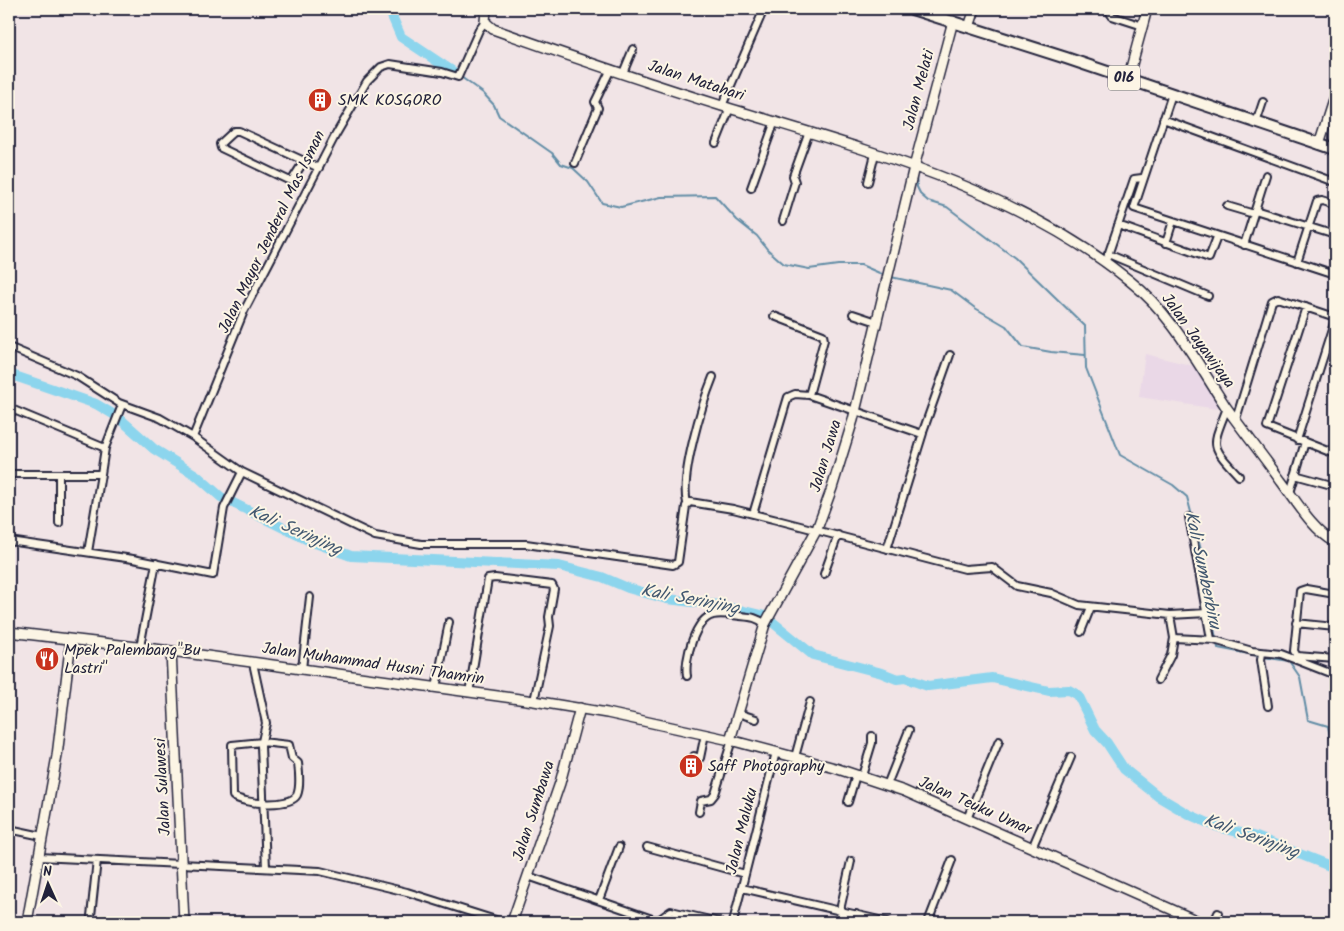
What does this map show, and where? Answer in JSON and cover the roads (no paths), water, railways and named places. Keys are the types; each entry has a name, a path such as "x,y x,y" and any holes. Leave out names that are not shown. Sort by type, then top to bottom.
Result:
{"main road":[{"name":"016","path":"912,9 1335,149"}],"street":[{"path":"485,22 486,9"},
{"path":"716,143 726,107 764,9"},
{"path":"969,27 975,9"},
{"path":"1128,79 1147,9"},
{"path":"1109,11 1112,16 1142,26"},
{"name":"Jalan Melati","path":"917,168 953,21"},
{"name":"Jalan Matahari","path":"485,22 493,29 611,69 917,168"},
{"name":"Jalan Mayor Jenderal Mas Isman","path":"193,437 244,312 318,168 367,81 381,66 401,64 459,76 479,30 485,22"},
{"path":"623,73 633,49"},
{"path":"574,163 598,108 595,102 611,69"},
{"path":"1172,94 1142,178 1134,208 1335,274"},
{"path":"1320,144 1335,94"},
{"path":"1256,123 1263,102"},
{"path":"1163,120 1335,182"},
{"path":"751,188 775,121"},
{"path":"304,161 290,180 222,149 220,145 234,131 239,131 304,161 318,168"},
{"path":"783,221 795,182 793,176 809,132"},
{"path":"868,182 875,154"},
{"name":"Jalan Jayawijaya","path":"917,168 1024,214 1107,258 1157,306 1227,408 1290,493 1320,532 1335,542"},
{"name":"Jalan Jawa","path":"731,740 766,622 817,529 855,411 917,168"},
{"path":"1244,245 1266,175"},
{"path":"1142,178 1134,179 1107,258 1208,296"},
{"path":"1297,262 1317,201 1322,200 1335,204"},
{"path":"1227,206 1335,235"},
{"path":"1166,243 1173,221"},
{"path":"1118,225 1209,258 1217,236"},
{"path":"1236,419 1272,301 1280,299 1306,307 1332,316 1334,320 1297,440"},
{"path":"1306,307 1267,425 1270,430 1335,454"},
{"path":"853,314 877,322"},
{"path":"774,316 823,335 824,340 809,395"},
{"path":"9,347 77,376 122,405 160,418 193,437 241,474 367,533 403,542 526,544 673,565 678,562 687,503 686,485 699,414 713,377"},
{"path":"887,548 950,355"},
{"path":"753,514 786,400 795,394 809,395 923,433"},
{"path":"88,552 105,448 122,405"},
{"path":"9,408 105,448"},
{"path":"1227,408 1216,435 1215,447 1218,454 1238,476"},
{"path":"1290,493 1305,442"},
{"path":"9,474 101,474"},
{"path":"59,474 59,523"},
{"path":"9,541 156,563 213,575 224,508 241,474"},
{"path":"1295,474 1335,486"},
{"path":"687,503 706,504 817,529 970,570 992,567 1018,586 1051,593 1091,607 1170,615 1207,613"},
{"path":"1189,517 1207,613 1215,640"},
{"path":"824,574 838,535"},
{"path":"140,647 156,563"},
{"path":"469,693 488,579 539,583 552,585 554,589 548,617 550,626 534,701"},
{"path":"1335,594 1300,590 1295,654 1335,659"},
{"path":"302,669 310,598"},
{"path":"1081,632 1091,607"},
{"path":"687,676 686,665 690,648 699,626 705,619 712,615 736,616 757,618 766,622"},
{"path":"1158,680 1171,655 1174,638 1170,615"},
{"path":"436,688 449,622"},
{"path":"1296,623 1335,627"},
{"name":"Jalan Muhammad Husni Thamrin","path":"9,632 172,651 534,701 580,708 731,740"},
{"path":"1174,638 1215,640 1262,656 1286,656 1335,675"},
{"path":"27,922 57,756 72,640"},
{"name":"Jalan Sulawesi","path":"172,651 184,922"},
{"path":"1262,656 1268,706"},
{"path":"254,663 266,723 262,742 266,868"},
{"path":"795,757 810,702"},
{"name":"Jalan Sumbawa","path":"512,922 560,783 580,708"},
{"path":"738,713 756,718"},
{"path":"887,785 909,730"},
{"path":"694,756 700,758 705,734"},
{"path":"848,802 872,743 872,736"},
{"path":"699,812 701,801 712,799 715,794 731,740"},
{"name":"Jalan Teuku Umar","path":"731,740 887,785 1200,922"},
{"path":"966,818 999,741"},
{"path":"262,742 289,745 292,758 298,764 299,786 296,796 290,801 244,802 234,798 232,794 232,745 262,742"},
{"name":"Jalan Maluku","path":"733,922 776,752"},
{"path":"1032,848 1071,757"},
{"path":"9,830 42,836"},
{"path":"599,900 619,847"},
{"path":"647,847 745,874"},
{"path":"39,857 182,866 306,870 347,877 407,892 502,922"},
{"path":"91,916 97,860"},
{"path":"928,922 952,860"},
{"path":"838,922 851,861"},
{"path":"528,876 656,920 671,911 719,922"},
{"path":"742,888 886,922"},
{"path":"1214,922 1218,913"},
{"path":"853,922 856,914"}],"waterway":[{"name":"Kali Sumberbiru","path":"389,9 401,37 455,73"},
{"name":"Kali Sumberbiru","path":"461,77 483,93 494,105 499,116 552,153 561,164 573,168 588,182 602,203 621,207 661,197 715,196 737,220 757,236 767,249 784,264 809,269 838,265 861,265 884,275"},
{"name":"Kali Sumberbiru","path":"916,175 917,187 921,195 928,201 947,207 1015,258 1085,326 1086,368 1120,455 1173,485 1187,497 1201,550 1205,585 1218,648 1259,656"},
{"name":"Kali Sumberbiru","path":"891,277 951,290 975,308 1006,326 1023,347 1085,355"},
{"name":"Kali Serinjing","path":"9,374 96,404 118,417 154,449 196,475 221,497 310,541 351,556 559,566 602,577 628,588 667,599 719,605 765,616 813,655 882,673 897,679 905,678 928,686 992,678 1049,691 1069,690 1078,695 1095,730 1107,743 1124,769 1159,797 1188,814 1215,826 1256,837 1335,868"},
{"name":"Kali Sumberbiru","path":"1263,657 1289,661 1300,677 1308,720 1328,726 1330,736 1335,742"}],"place":[{"name":"SMK KOSGORO","path":"320,100"},
{"name":"Mpek Palembang\"Bu Lastri\"","path":"47,659"},
{"name":"Saff Photography","path":"691,766"}]}
